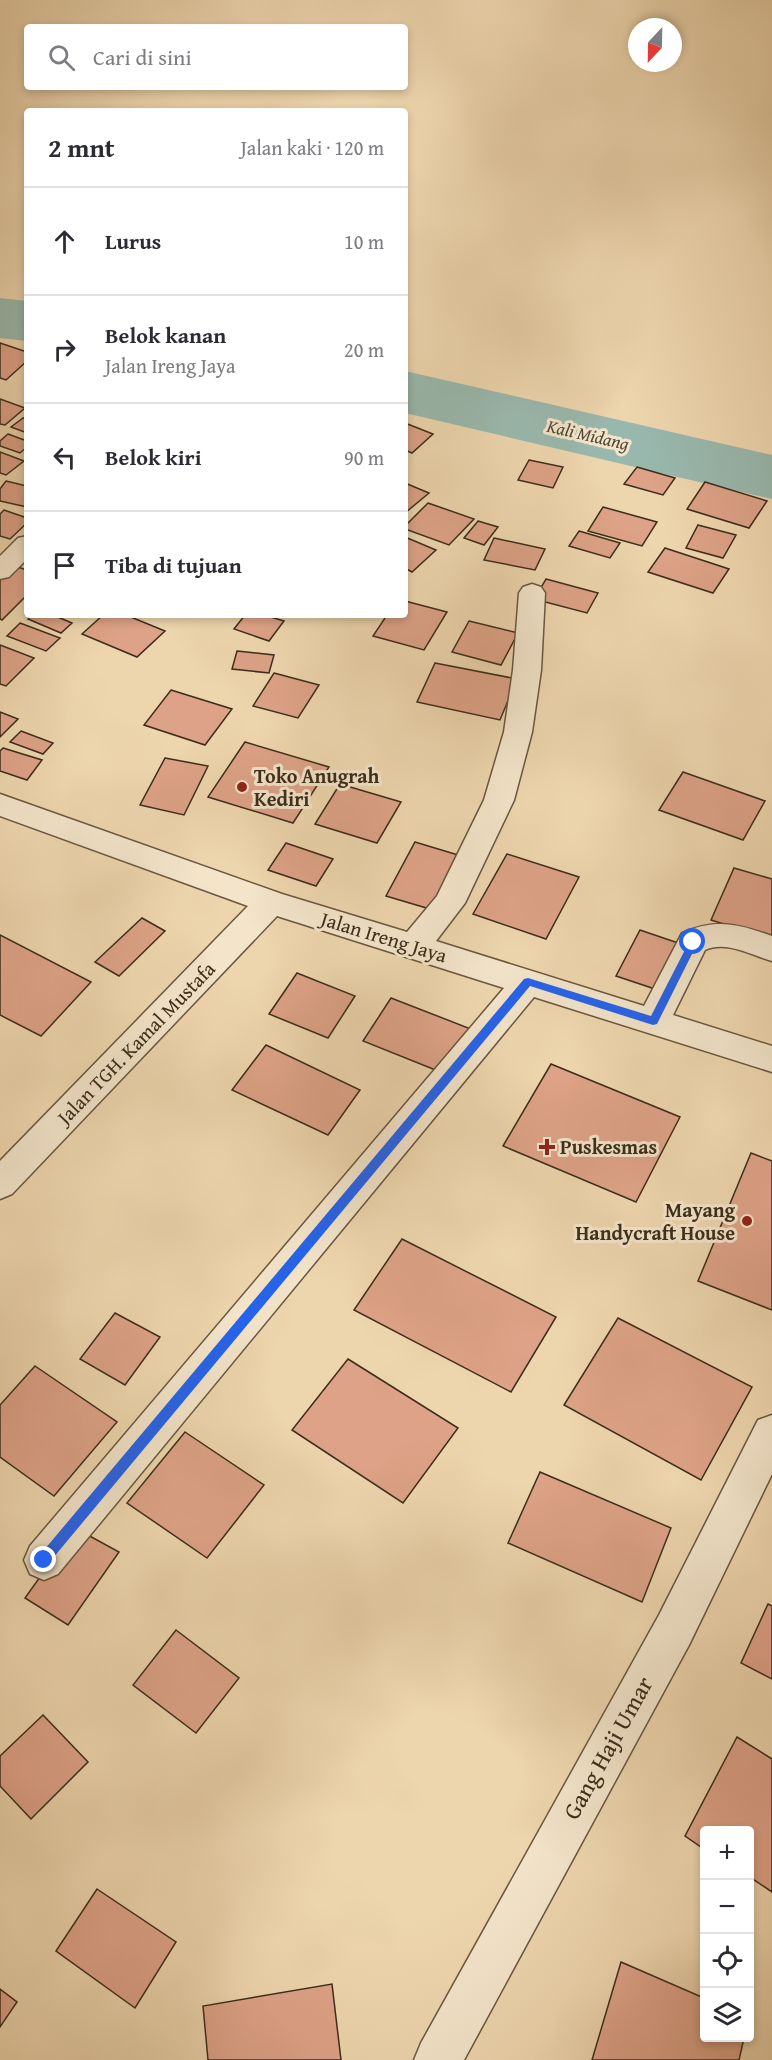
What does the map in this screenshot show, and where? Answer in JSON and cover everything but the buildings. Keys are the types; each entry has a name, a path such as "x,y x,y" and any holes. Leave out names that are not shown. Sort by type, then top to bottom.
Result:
{"street":[{"path":"0,571 24,547"},
{"path":"414,946 449,903 499,800 518,732 527,670 532,593"},
{"name":"Jalan Ireng Jaya","path":"0,805 271,902 772,1059"},
{"name":"Jalan TGH. Kamal Mustafa","path":"0,1184 271,902"},
{"path":"653,1021 693,942 705,934 727,934 772,949"},
{"path":"44,1560 528,982"},
{"name":"Gang Haji Umar","path":"438,2060 674,1630 772,1433"}],"waterway":[{"name":"Kali Midang","path":"0,318 24,321"},
{"name":"Kali Midang","path":"408,393 772,477"}],"place":[{"name":"Toko Anugrah Kediri","path":"242,787"},
{"name":"Puskesmas","path":"547,1147"},
{"name":"Mayang Handycraft House","path":"747,1221"}],"route":[{"path":"44,1560 528,982 653,1021 693,942"}]}
